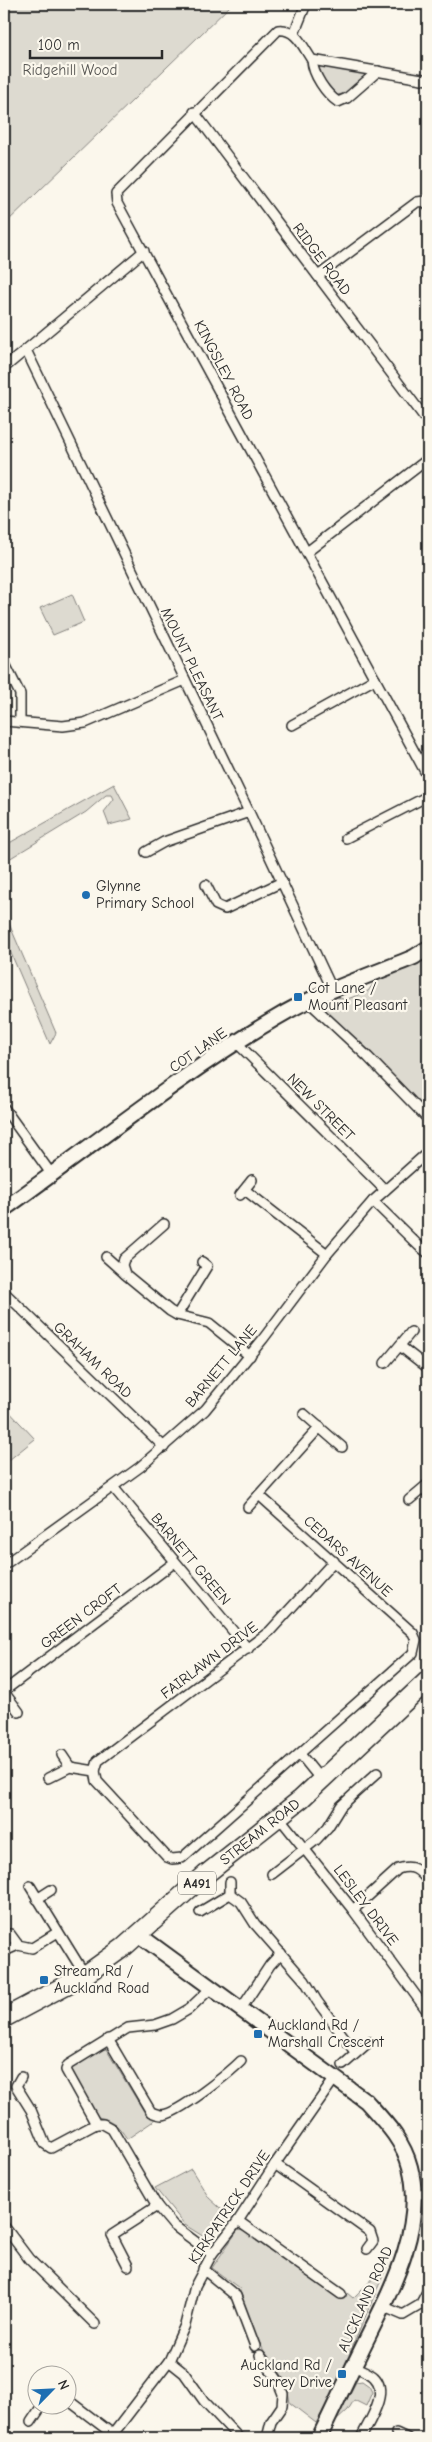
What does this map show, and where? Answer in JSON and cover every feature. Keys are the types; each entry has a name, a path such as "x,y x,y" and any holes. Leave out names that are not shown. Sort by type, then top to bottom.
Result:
{"highway":[{"name":"STREAM ROAD","path":"4,2018 86,1974 139,1935 205,1876 322,1780 428,1680"}],"street":[{"path":"306,4 294,34 312,60 318,77 331,97 338,102 347,98 378,71"},
{"name":"KINGSLEY ROAD","path":"294,34 283,29 274,32 116,194 117,203 428,777"},
{"path":"312,60 428,80"},
{"name":"RIDGE ROAD","path":"194,112 428,422"},
{"path":"318,276 418,202 425,201 428,206"},
{"path":"4,368 144,252"},
{"name":"MOUNT PLEASANT","path":"26,350 249,812 333,991"},
{"path":"307,552 428,459"},
{"path":"4,662 20,694 20,722"},
{"path":"292,725 375,679"},
{"path":"4,721 63,726 85,723 184,680"},
{"path":"346,838 428,796"},
{"path":"146,852 164,842 249,812"},
{"path":"206,885 216,905 225,908 282,882"},
{"name":"COT LANE","path":"4,1209 237,1042 308,1001 371,976 428,948"},
{"path":"308,1001 368,1057 428,1119"},
{"name":"NEW STREET","path":"237,1042 385,1190"},
{"path":"4,1108 52,1175"},
{"name":"BARNETT LANE","path":"4,1565 113,1487 164,1447 205,1410 250,1356 327,1254 374,1201 428,1152"},
{"path":"252,1180 243,1193 327,1254"},
{"path":"374,1201 419,1246 428,1252"},
{"path":"124,1274 122,1265 124,1259 164,1224"},
{"path":"106,1257 153,1299 177,1315 209,1323 250,1356"},
{"path":"177,1315 207,1266 202,1262"},
{"name":"GRAHAM ROAD","path":"4,1292 164,1447"},
{"path":"385,1363 411,1332"},
{"path":"400,1346 428,1368"},
{"path":"304,1414 342,1447"},
{"path":"248,1507 320,1427"},
{"path":"409,1500 428,1484"},
{"name":"BARNETT GREEN","path":"113,1487 248,1649"},
{"name":"CEDARS AVENUE","path":"259,1495 413,1633 416,1640"},
{"name":"FAIRLAWN DRIVE","path":"95,1771 98,1761 248,1649 288,1613 334,1561"},
{"name":"GREEN CROFT","path":"19,1712 4,1692 175,1562"},
{"name":"STREAM ROAD","path":"95,1771 97,1782 161,1853 172,1859 182,1858 413,1653 416,1640"},
{"path":"300,1754 322,1780"},
{"path":"62,1755 70,1767"},
{"path":"48,1778 70,1767 95,1771"},
{"path":"272,1874 305,1850 328,1827 341,1806 377,1773"},
{"name":"LESLEY DRIVE","path":"279,1817 353,1910 428,2012"},
{"path":"353,1910 398,1869 408,1866 414,1868 419,1870 428,1881"},
{"path":"230,1882 230,1894"},
{"path":"30,1886 86,1974"},
{"path":"37,1899 51,1890"},
{"path":"200,1912 230,1894"},
{"path":"230,1894 241,1902 255,1924 305,1981 317,2001 356,2052"},
{"path":"7,1950 18,1945 32,1948 58,1932"},
{"path":"10,1934 18,1945"},
{"name":"AUCKLAND ROAD","path":"139,1935 366,2101 396,2134 411,2170 412,2222 405,2249 382,2306 319,2438"},
{"path":"241,2009 270,1965 281,1953"},
{"path":"96,2124 69,2077 66,2070 68,2065 128,2028 172,2019 189,2009 211,1988"},
{"path":"108,2039 151,2112 162,2115 174,2111 229,2074 241,2061"},
{"path":"343,2065 369,2042"},
{"path":"21,2077 16,2086 30,2110 45,2144 51,2148 96,2124 103,2124 112,2129 157,2206 173,2225 212,2254"},
{"name":"KIRKPATRICK DRIVE","path":"116,2436 169,2362 185,2325 195,2286 212,2254 238,2221 335,2078"},
{"path":"275,2164 370,2232 373,2241 367,2249"},
{"path":"413,2196 428,2192"},
{"path":"128,2266 112,2235 157,2206"},
{"path":"238,2221 340,2294"},
{"path":"4,2226 29,2259 95,2324"},
{"path":"203,2269 236,2296 257,2350 277,2379 283,2394 282,2406 271,2422 267,2438"},
{"path":"382,2306 403,2315 420,2305 428,2290"},
{"path":"169,2362 184,2373 204,2401 239,2438"},
{"path":"353,2366 374,2377 379,2387 378,2401 361,2438"},
{"path":"78,2408 116,2436"},
{"path":"31,2422 36,2414"},
{"path":"396,2433 407,2438"}],"green space":[{"name":"Ridgehill Wood","path":"4,4 232,4 4,225"},
{"path":"318,63 368,73 363,81 355,87 346,93 337,95 321,76"},
{"path":"72,594 84,622 53,635 40,608"},
{"path":"114,784 132,819 109,825 104,812 114,799 112,795 106,795 86,812 4,862 4,846"},
{"path":"4,912 56,1033 50,1044 4,937"},
{"path":"428,955 428,1114 318,1003 336,996 345,1000 368,991 377,979"},
{"path":"4,1406 35,1439 4,1464"},
{"path":"101,2049 106,2049 146,2115 155,2120 127,2139 115,2124 98,2117 70,2069"},
{"path":"191,2169 209,2198 228,2215 209,2240 185,2225 155,2188"},
{"path":"238,2230 244,2231 341,2300 347,2293 353,2298 388,2264 331,2397 316,2423 290,2403 287,2386 278,2368 264,2351 255,2334 239,2288 212,2268"},
{"path":"362,2381 369,2386 372,2392 366,2406 354,2400 348,2410 335,2422 356,2382"}],"place":[{"name":"Glynne Primary School","path":"86,895"},
{"name":"Cot Lane / Mount Pleasant","path":"298,997"},
{"name":"Stream Rd / Auckland Road","path":"44,1980"},
{"name":"Auckland Rd / Marshall Crescent","path":"258,2034"},
{"name":"Auckland Rd / Surrey Drive","path":"342,2374"}]}
